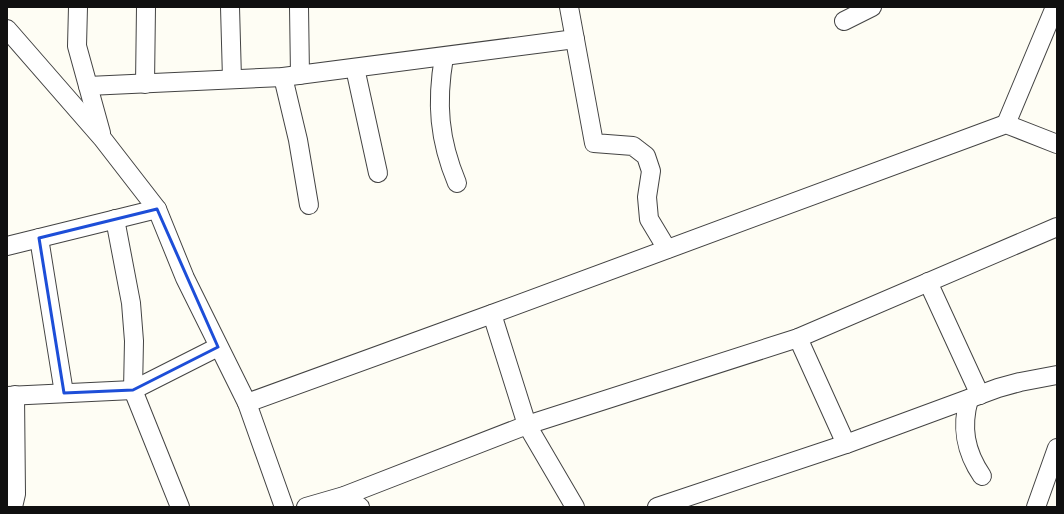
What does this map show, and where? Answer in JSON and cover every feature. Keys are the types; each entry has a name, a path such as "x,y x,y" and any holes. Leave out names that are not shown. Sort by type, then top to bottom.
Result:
{"street":[{"path":"78,7 78,46 102,138"},
{"path":"145,84 146,7"},
{"path":"230,7 232,79"},
{"path":"299,7 291,76 298,140 309,204"},
{"path":"569,7 594,143 633,146 646,156 651,171 647,197 650,218 667,249"},
{"path":"844,21 872,7"},
{"path":"1006,124 1055,7"},
{"path":"7,29 102,138 157,209 185,278 246,403 284,507"},
{"path":"88,86 291,76 575,39"},
{"path":"444,56 440,81 439,112 445,148 458,183"},
{"path":"355,68 378,173"},
{"path":"246,403 492,314 1006,124 1057,144"},
{"path":"7,246 157,209"},
{"path":"116,219 131,303 134,341 132,390 180,507"},
{"path":"306,507 344,496 527,425 798,338 1057,227"},
{"path":"39,238 64,392"},
{"path":"928,282 974,397 964,421 966,443 975,465 982,476"},
{"path":"492,314 527,425 576,507"},
{"path":"798,338 846,444"},
{"path":"13,507 16,494 11,395 132,390 218,347"},
{"path":"657,507 846,444 974,397 1020,382 1057,375"},
{"path":"1036,507 1057,448"},
{"path":"344,496 360,507"}],"highlighted area":[{"path":"157,209 218,347 133,390 64,393 39,238"}]}
